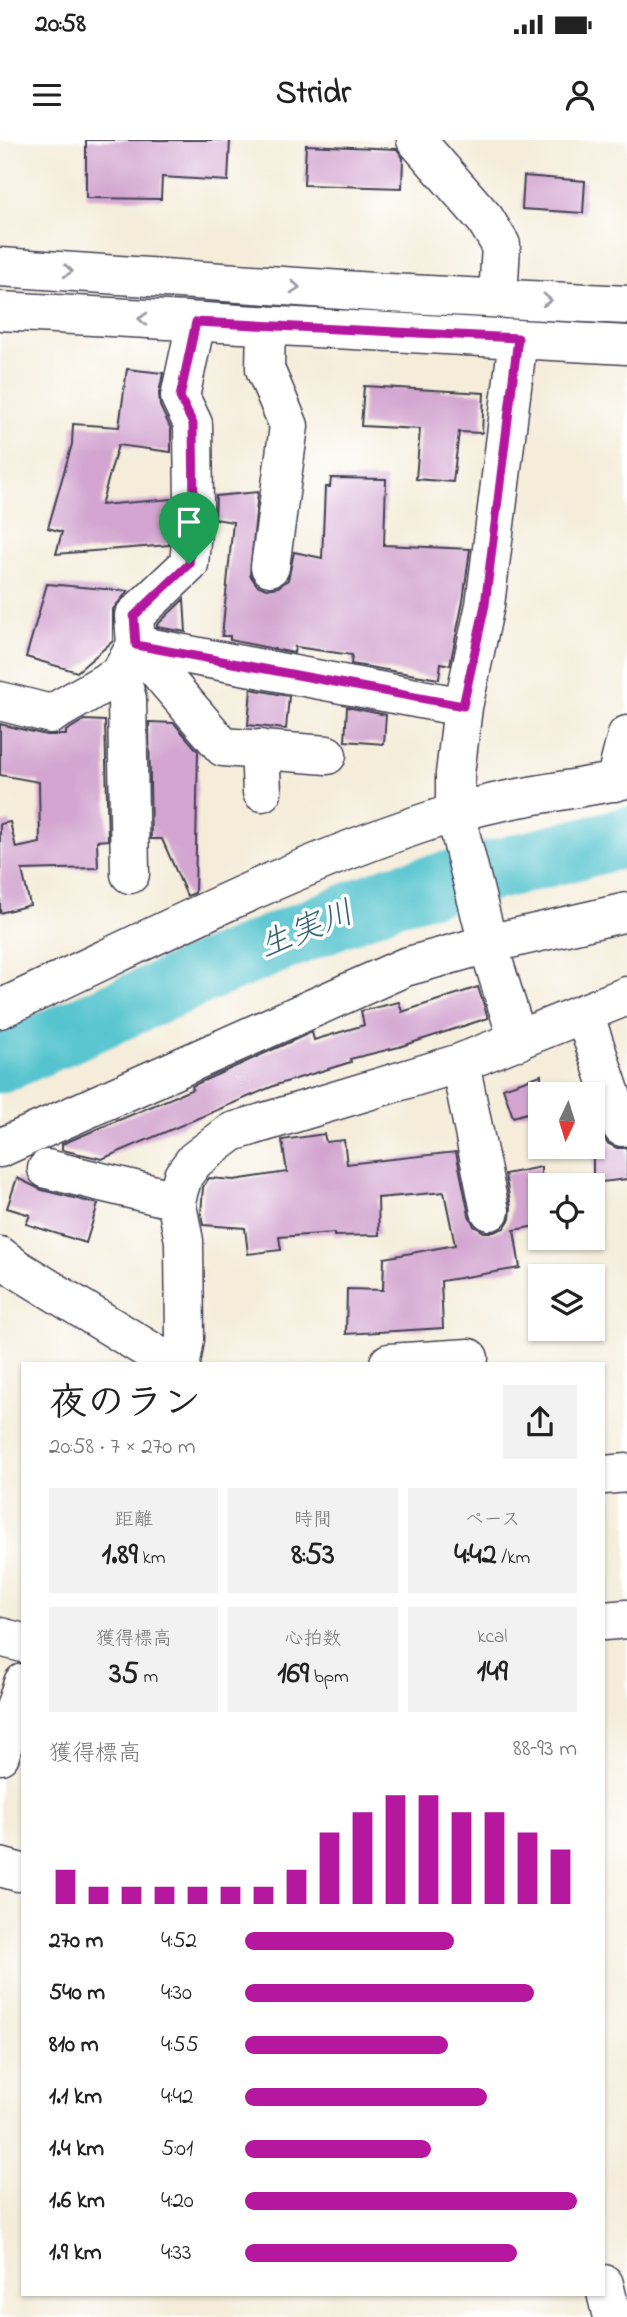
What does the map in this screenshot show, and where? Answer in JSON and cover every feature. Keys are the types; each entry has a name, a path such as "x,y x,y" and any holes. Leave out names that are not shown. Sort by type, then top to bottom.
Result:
{"street":[{"path":"416,140 485,219 501,245 498,298"},
{"path":"0,267 388,293 627,305"},
{"path":"0,311 627,345"},
{"path":"130,874 128,659 134,616 189,564 194,508 193,424 180,397 196,322"},
{"path":"266,325 265,369 289,426 270,567"},
{"path":"518,338 485,605 463,706 455,774 455,813 488,944 519,1041"},
{"path":"128,659 223,747 327,755"},
{"path":"0,701 51,714 128,659 463,706"},
{"path":"0,1009 338,853 455,813 526,795 621,780 627,735"},
{"path":"260,749 262,792"},
{"path":"0,1148 405,967 488,944 627,912"},
{"path":"181,1362 185,1339 185,1253 176,1200 183,1176 195,1160 232,1132 460,1063 627,996"},
{"path":"584,1013 622,1127"},
{"path":"460,1063 490,1211"},
{"path":"47,1170 176,1200"},
{"path":"0,1256 110,1346 166,1362"},
{"path":"402,1362 469,1357"},
{"path":"605,1475 627,1473"},
{"path":"605,1620 627,1619"},
{"path":"0,1637 21,1642"},
{"path":"0,1755 21,1689"},
{"path":"605,2288 612,2317"}],"building":[{"path":"86,140 230,140 228,181 162,177 161,199 86,198"},
{"path":"306,145 397,149 403,158 402,188 304,185"},
{"path":"524,176 585,181 583,213 522,209"},
{"path":"127,369 163,373 159,393 160,406 171,429 171,452 118,445 101,505 172,499 169,545 56,554 62,532 48,528 72,444 73,424 119,427"},
{"path":"364,386 484,393 482,433 459,432 453,482 416,479 420,429 361,426"},
{"path":"331,478 386,479 384,545 470,549 450,665 441,663 439,679 351,664 352,655 295,647 294,653 222,636 233,522 215,519 216,496 258,492 250,575 257,585 266,589 278,587 288,580 294,552 322,558 325,487 330,487"},
{"path":"47,584 128,591 113,609 113,641 77,672 26,657"},
{"path":"184,599 186,632 157,627 157,625"},
{"path":"251,689 289,696 286,729 248,725"},
{"path":"347,707 386,715 384,744 345,741"},
{"path":"84,720 105,721 108,840 97,841 98,868 22,870 30,905 0,913 0,824 10,822 16,848 40,843 39,782 0,775 0,724 46,735 66,735 66,731"},
{"path":"149,722 174,723 198,751 195,893 187,896 162,839 151,839"},
{"path":"478,987 488,1018 399,1047 350,1059 351,1062 276,1085 102,1159 62,1150 62,1144 193,1089 192,1086 312,1032 314,1040 364,1025 361,1011 399,1002 402,1012"},
{"path":"541,1075 541,1082 528,1082 528,1113 513,1117 503,1088"},
{"path":"324,1134 326,1142 344,1140 347,1164 456,1152 469,1215 474,1226 484,1232 504,1228 510,1219 511,1207 505,1174 541,1167 541,1173 528,1173 528,1227 514,1230 520,1268 441,1281 443,1328 346,1334 347,1289 383,1290 384,1258 455,1245 444,1192 378,1198 379,1235 334,1236 334,1233 279,1237 281,1250 248,1254 245,1228 203,1225 203,1187 209,1178 234,1180 287,1172 282,1140"},
{"path":"606,1141 617,1148 627,1148 627,1179 605,1182 605,1173 593,1173 593,1159 606,1158"},
{"path":"17,1178 42,1190 98,1204 86,1243 26,1224 30,1215 7,1208"}],"waterway":[{"name":"生実川","path":"0,1063 205,972 394,895 627,837"}],"route":[{"path":"196,322 518,338 485,605 463,706 136,645 134,616 189,564 194,508 193,424 180,397 196,322"}]}
